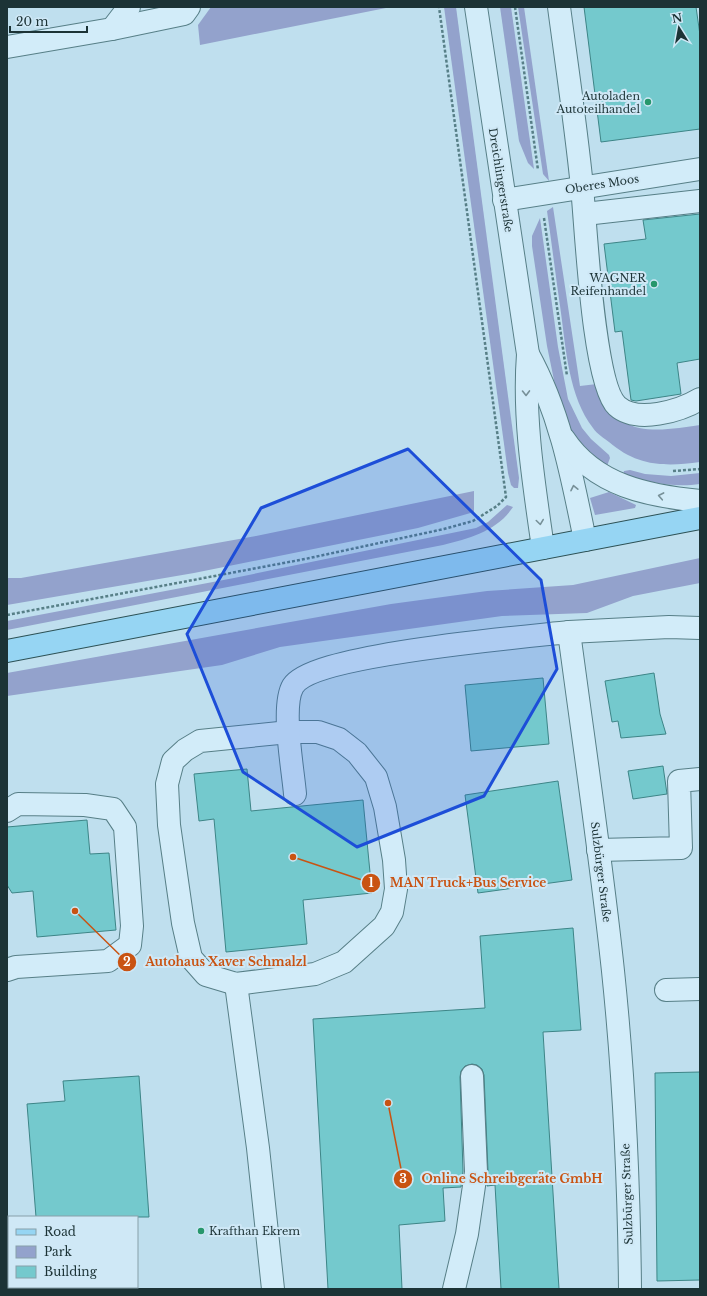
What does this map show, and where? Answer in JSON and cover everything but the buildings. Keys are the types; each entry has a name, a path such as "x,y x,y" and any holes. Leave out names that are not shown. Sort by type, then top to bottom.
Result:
{"main road":[{"path":"7,651 700,518"}],"street":[{"path":"112,29 129,7"},
{"path":"7,48 184,14 189,7"},
{"name":"Dreichlingerstraße","path":"476,7 528,354 526,389 528,424 543,548"},
{"path":"559,7 582,187 593,310 604,380 609,396 618,406 627,412 640,415 667,412 686,407 700,399"},
{"name":"Oberes Moos","path":"504,200 700,169"},
{"path":"585,214 700,201"},
{"name":"Dreichlingerstraße","path":"528,354 542,381 563,437 585,540"},
{"path":"563,437 580,458 606,477 620,485 656,496 700,501"},
{"path":"295,794 289,732 288,697 293,685 303,676 330,667 393,652 569,632 669,627 700,628"},
{"name":"Sulzbürger Straße","path":"569,632 613,973 629,1210 630,1289"},
{"path":"289,732 318,732 339,739 357,754 376,777 386,807 394,860 396,889 392,912 384,926 344,962 315,974 236,984 206,976 191,958 183,923 169,825 167,784 173,761 185,750 200,741 289,732"},
{"path":"598,850 681,848 679,781 700,779"},
{"path":"7,811 18,804 85,805 113,809 125,827 132,926 130,945 108,961 16,966 7,970"},
{"path":"236,984 258,1148 273,1289"},
{"path":"666,990 700,989"},
{"path":"454,1289 467,1234 476,1172 472,1076"}],"path":[{"path":"7,615 305,559 444,529 473,520 486,514 506,497 439,7"},
{"path":"515,7 568,383"}],"highlighted area":[{"path":"408,449 541,580 557,669 484,796 357,847 243,772 187,634 261,508"}],"green space":[{"path":"211,7 391,7 200,45 198,25"},
{"path":"444,7 456,7 519,478 518,488 514,488 511,485 508,473"},
{"path":"500,7 511,7 534,169 528,163 519,141"},
{"path":"518,7 524,7 549,181 543,174"},
{"path":"553,207 580,386 597,384 621,420 632,426 661,430 700,425 700,462 687,464 663,464 652,463 630,456 619,450 599,434 585,416 574,388 567,357 547,211"},
{"path":"540,218 558,347 568,399 582,428 591,439 609,455 610,458 607,466 586,450 571,432 556,390 547,346 532,246 532,236"},
{"path":"630,470 645,474 671,476 700,473 700,484 671,485 623,475 624,471"},
{"path":"474,491 474,512 418,528 194,573 7,605 7,578 21,578 256,536"},
{"path":"609,492 636,505 635,508 595,515 590,498"},
{"path":"507,505 513,507 507,515 491,528 473,536 443,545 7,630 7,621 234,578 476,528 488,522"},
{"path":"700,558 700,583 633,596 587,613 502,616 280,647 222,665 7,696 7,673 391,604 487,591 573,585"}],"place":[{"name":"Autoladen Autoteilhandel","path":"648,102"},
{"name":"WAGNER Reifenhandel","path":"654,284"},
{"name":"MAN Truck+Bus Service","path":"293,857"},
{"name":"Autohaus Xaver Schmalzl","path":"75,911"},
{"name":"Online Schreibgeräte GmbH","path":"388,1103"},
{"name":"Krafthan Ekrem","path":"201,1231"}]}
